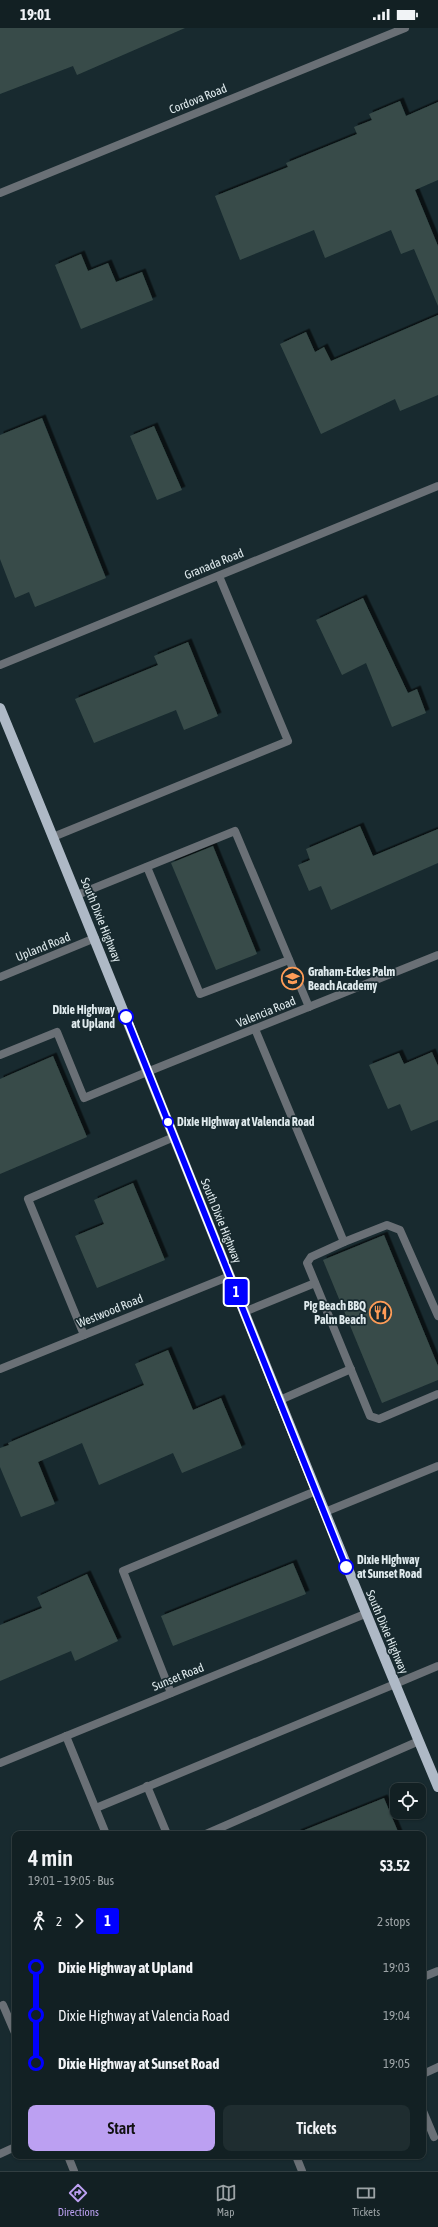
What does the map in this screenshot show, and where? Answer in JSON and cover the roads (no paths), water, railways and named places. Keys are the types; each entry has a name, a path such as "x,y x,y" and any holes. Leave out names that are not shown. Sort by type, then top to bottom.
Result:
{"main road":[{"name":"South Dixie Highway","path":"0,708 95,938 147,1072 365,1614 438,1787"}],"street":[{"name":"Cordova Road","path":"0,193 405,28"},
{"name":"Granada Road","path":"0,666 438,486"},
{"path":"53,836 288,741 219,576"},
{"path":"77,895 235,831 309,1008"},
{"path":"147,867 200,994 289,960"},
{"name":"Upland Road","path":"0,977 95,938"},
{"name":"Valencia Road","path":"0,1055 57,1032 84,1098 438,955"},
{"path":"255,1029 344,1242"},
{"path":"84,1335 28,1199 174,1138"},
{"path":"438,1316 400,1230 387,1225 311,1257 307,1264 370,1416 379,1419 438,1394"},
{"name":"Westwood Road","path":"0,1369 230,1276"},
{"path":"244,1312 315,1283"},
{"path":"280,1400 350,1369"},
{"path":"325,1512 438,1466"},
{"path":"171,1693 123,1571 316,1491"},
{"name":"Sunset Road","path":"0,1763 365,1614"},
{"path":"96,1808 438,1666"},
{"path":"66,1736 105,1831"},
{"path":"213,1831 419,1741"},
{"path":"147,1786 166,1831"},
{"path":"426,1976 438,1970"},
{"path":"3,2005 12,2025"},
{"path":"426,2073 438,2067"},
{"path":"426,2126 434,2137"},
{"path":"0,2154 12,2148"},
{"path":"69,2159 74,2171"},
{"path":"297,2159 302,2171"}],"place":[{"name":"Graham-Eckes Palm Beach Academy","path":"292,979"},
{"name":"Dixie Highway at Upland","path":"126,1017"},
{"name":"Dixie Highway at Valencia Road","path":"168,1122"},
{"name":"Pig Beach BBQ Palm Beach","path":"381,1313"},
{"name":"Dixie Highway at Sunset Road","path":"346,1567"}]}
